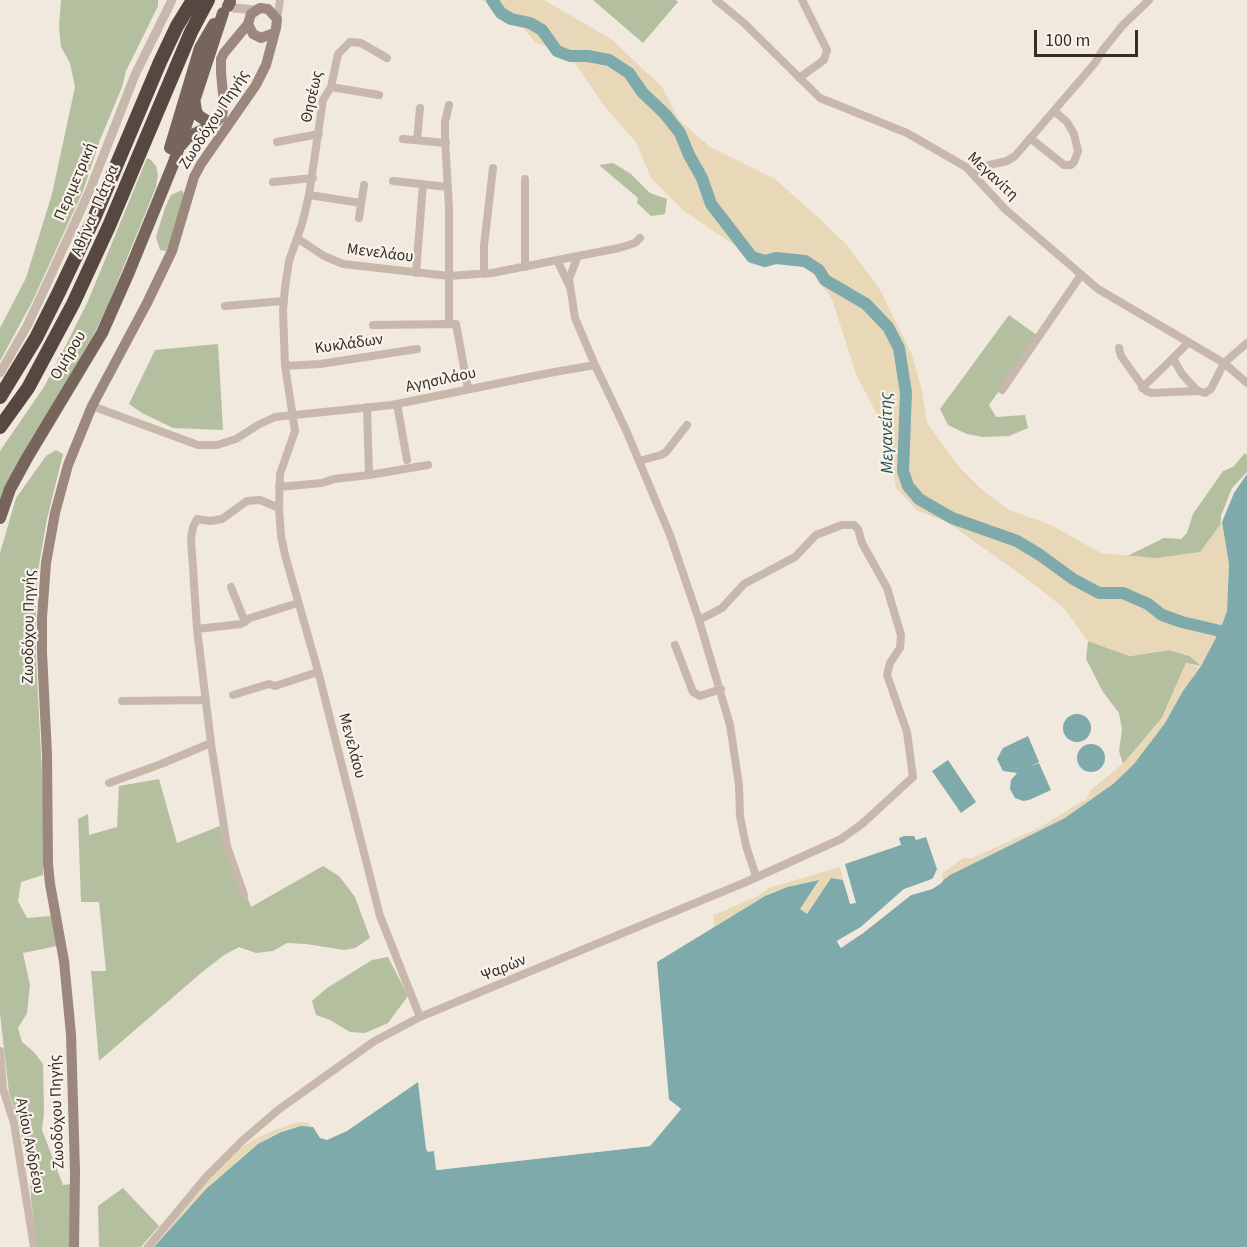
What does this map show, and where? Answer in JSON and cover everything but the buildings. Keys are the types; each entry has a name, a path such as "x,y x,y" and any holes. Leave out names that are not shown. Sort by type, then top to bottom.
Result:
{"highway":[{"name":"Αθήνα - Πάτρα","path":"0,398 36,338 59,292 160,62 177,26 193,0"},
{"name":"Αθήνα - Πάτρα","path":"0,427 28,388 73,304 109,226 191,32 208,0"}],"main road":[{"name":"Ομήρου","path":"156,205 183,120 194,98 228,5"},
{"name":"Ομήρου","path":"0,518 10,489 27,458 102,333 178,148 200,48 208,32 228,5"},
{"path":"178,148 188,137 210,125 224,110 221,59 224,53 248,23 251,14 258,9 272,11 278,24 274,33 233,43"},
{"path":"248,23 250,31 259,37 268,57"},
{"name":"Ζωοδόχου Πηγής","path":"74,1247 72,1056 64,961 51,894 48,864 42,618 46,563 60,491 92,406 138,322 172,251 189,192 198,171 256,85 268,57 274,33"},
{"path":"194,98 196,111 210,125"},
{"path":"183,120 194,129 210,125"}],"street":[{"name":"Περιμετρική","path":"0,373 27,327 89,192 135,75 172,0"},
{"path":"248,23 243,14 234,8 258,9 272,0"},
{"path":"277,19 279,0"},
{"name":"Μεγανίτη","path":"716,0 744,23 823,100 907,133 960,163 1006,210 1098,289 1224,363 1247,383"},
{"path":"799,78 824,60 827,50 802,0"},
{"path":"974,175 985,166 1012,159 1095,63 1123,25 1149,0"},
{"name":"Θησέως","path":"297,238 313,178 324,100 331,87 338,54 350,42 361,43 387,58"},
{"path":"331,87 379,95"},
{"path":"449,105 446,122 449,324"},
{"path":"417,140 420,108"},
{"path":"1030,138 1064,165 1071,165 1074,162 1078,151 1074,134 1067,122 1053,111"},
{"path":"277,142 319,134"},
{"path":"403,139 446,143"},
{"path":"484,274 484,246 493,168"},
{"path":"273,182 313,178"},
{"path":"525,179 525,267"},
{"path":"393,181 448,187"},
{"path":"416,273 423,184"},
{"path":"359,218 364,185"},
{"path":"309,195 361,203"},
{"name":"Μενελάου","path":"420,1017 380,916 281,536 279,486 282,464 294,437 285,366 284,301 289,261 297,238 339,263 449,276 484,274 619,249 635,243 640,238"},
{"path":"569,286 571,272 578,256"},
{"path":"556,260 569,286 575,318 670,535 699,620 730,725 739,785 742,826 756,876"},
{"path":"1002,390 1081,275"},
{"path":"225,306 284,301"},
{"path":"373,325 449,324 457,326 468,389"},
{"path":"1142,388 1188,343"},
{"path":"1119,348 1121,356 1142,388 1151,393 1198,391 1203,393 1209,392 1224,363 1247,343"},
{"name":"Κυκλάδων","path":"285,366 341,361 417,349"},
{"path":"1174,357 1182,374 1198,391"},
{"name":"Αγησιλάου","path":"92,406 208,446 232,441 270,419 397,404 595,365"},
{"path":"397,404 407,460"},
{"path":"368,407 369,475"},
{"path":"639,461 666,452 687,425"},
{"path":"279,486 322,483 334,479 428,465"},
{"path":"244,895 227,846 211,743 197,629 191,538 196,519 210,521 222,519 244,502 264,501 279,508"},
{"name":"Ψαρών","path":"148,1247 218,1165 242,1141 278,1110 359,1051 420,1017 746,882 842,838 862,824 913,777 907,732 887,675 890,663 900,648 901,635 886,588 854,525 842,525 816,535 795,557 744,584 722,608 699,620"},
{"path":"231,587 245,622"},
{"path":"197,629 241,625 250,618 298,603"},
{"path":"675,645 693,693 700,696 721,689"},
{"path":"233,695 268,684 275,686 318,672"},
{"path":"122,701 205,700"},
{"path":"109,783 211,743"},
{"name":"Αγίου Ανδρέου","path":"0,1051 3,1089 10,1109 18,1148 33,1247"}],"green space":[{"path":"61,0 158,0 158,6 126,71 83,191 32,302 0,361 0,328 26,278 52,194 75,87 70,63 61,47 59,27"},
{"path":"593,0 676,0 678,2 643,43"},
{"path":"147,158 156,166 158,175 156,187 108,305 94,334 14,470 0,500 0,451 44,387 67,343 88,301"},
{"path":"613,163 631,174 650,193 667,199 665,214 651,216 637,203 638,198 599,165"},
{"path":"182,190 184,194 172,239 166,251 160,250 156,237 165,208 171,195"},
{"path":"1009,315 1038,336 989,405 996,417 1025,415 1028,428 1009,436 983,437 967,434 948,425 940,409"},
{"path":"218,344 223,430 173,428 129,404 155,350"},
{"path":"56,450 63,454 47,519 38,571 36,603 36,656 43,794 43,875 21,882 18,901 27,918 51,916 57,946 23,953 30,985 27,1013 18,1028 22,1042 43,1064 42,1130 63,1185 71,1184 70,1247 37,1247 30,1176 18,1120 9,1093 0,1013 0,553 16,498 46,456"},
{"path":"1245,453 1247,472 1232,488 1221,516 1222,566 1117,561 1164,538 1181,539 1187,533 1193,514 1223,471 1233,467"},
{"path":"1088,641 1130,656 1169,650 1190,656 1201,666 1186,663 1162,718 1123,764 1119,751 1122,729 1119,713 1103,692 1086,659"},
{"path":"159,779 177,843 225,824 233,860 251,907 323,866 339,876 355,897 370,938 355,948 344,950 287,943 273,951 256,953 239,947 224,955 201,973 99,1061 91,971 106,971 99,902 81,902 78,819 88,814 89,835 117,827 119,786"},
{"path":"388,957 408,996 388,1023 365,1033 350,1032 316,1015 312,1001 327,988 372,960"},
{"path":"123,1188 159,1226 141,1247 99,1247 98,1206"}],"sand":[{"path":"481,0 544,0 611,39 662,87 679,120 710,147 775,179 847,245 881,291 912,355 921,387 927,423 959,467 981,489 1009,510 1051,525 1101,553 1156,558 1200,552 1222,522 1229,564 1227,611 1220,631 1201,666 1190,656 1169,650 1130,656 1088,641 1064,608 1023,576 947,522 918,511 896,488 886,432 856,374 832,299 810,270 776,258 752,257 684,211 651,178 636,142 605,107 570,56 535,42 513,15"},
{"path":"1186,663 1199,667 1165,723 1134,764 1113,784 1072,815 950,875 943,881 942,874 963,858 972,858 1039,828 1086,799 1091,790 1126,761 1162,718"},
{"path":"840,867 843,880 831,878 807,914 800,909 818,880 772,892 714,927 714,915 756,897 769,888"},
{"path":"299,1122 309,1123 310,1127 287,1129 250,1150 206,1189 154,1247 147,1247 234,1152 257,1138"}],"water":[{"path":"1247,474 1247,1247 154,1247 206,1189 258,1144 281,1132 301,1126 313,1127 320,1138 327,1140 347,1131 418,1082 426,1149 428,1152 434,1151 437,1170 650,1146 681,1109 669,1100 657,962 765,896 787,887 819,880 800,909 807,914 831,878 843,880 850,904 856,903 845,864 901,845 899,838 904,836 914,836 916,840 926,837 937,869 933,878 902,891 861,927 837,941 841,948 911,895 932,889 950,875 1065,818 1113,784 1134,764 1165,723 1183,691 1201,666 1220,630 1227,611 1229,564 1222,522 1234,493"},
{"path":"1077,714 1087,718 1091,728 1087,738 1077,742 1067,738 1063,728 1067,718"},
{"path":"1028,736 1039,762 1030,767 1039,763 1051,790 1023,801 1015,798 1010,789 1011,780 1017,773 1003,771 997,759 1003,748"},
{"path":"1091,744 1101,748 1105,758 1101,768 1091,772 1081,768 1077,758 1081,748"},
{"path":"948,760 976,802 961,813 932,771"}],"pier":[{"path":"937,869 938,876 934,882 906,891 862,929 840,942 841,944 861,931 910,892 931,886 942,877 943,881 940,884 932,889 911,895 863,933 840,947 837,941 861,927 904,889 932,879"},
{"path":"666,1097 681,1109 650,1146 436,1170 434,1151 437,1150 439,1167 649,1143 677,1110 667,1102"}],"waterway":[{"name":"Μεγανείτης","path":"492,0 501,13 511,19 530,23 542,30 557,51 570,56 588,56 609,60 629,73 642,92 665,114 680,133 702,178 711,204 752,257 765,261 776,258 805,261 819,270 825,280 866,304 888,327 899,348 906,393 903,471 908,486 919,499 952,518 1017,541 1073,579 1099,593 1123,593 1148,604 1162,615 1220,631"}]}
